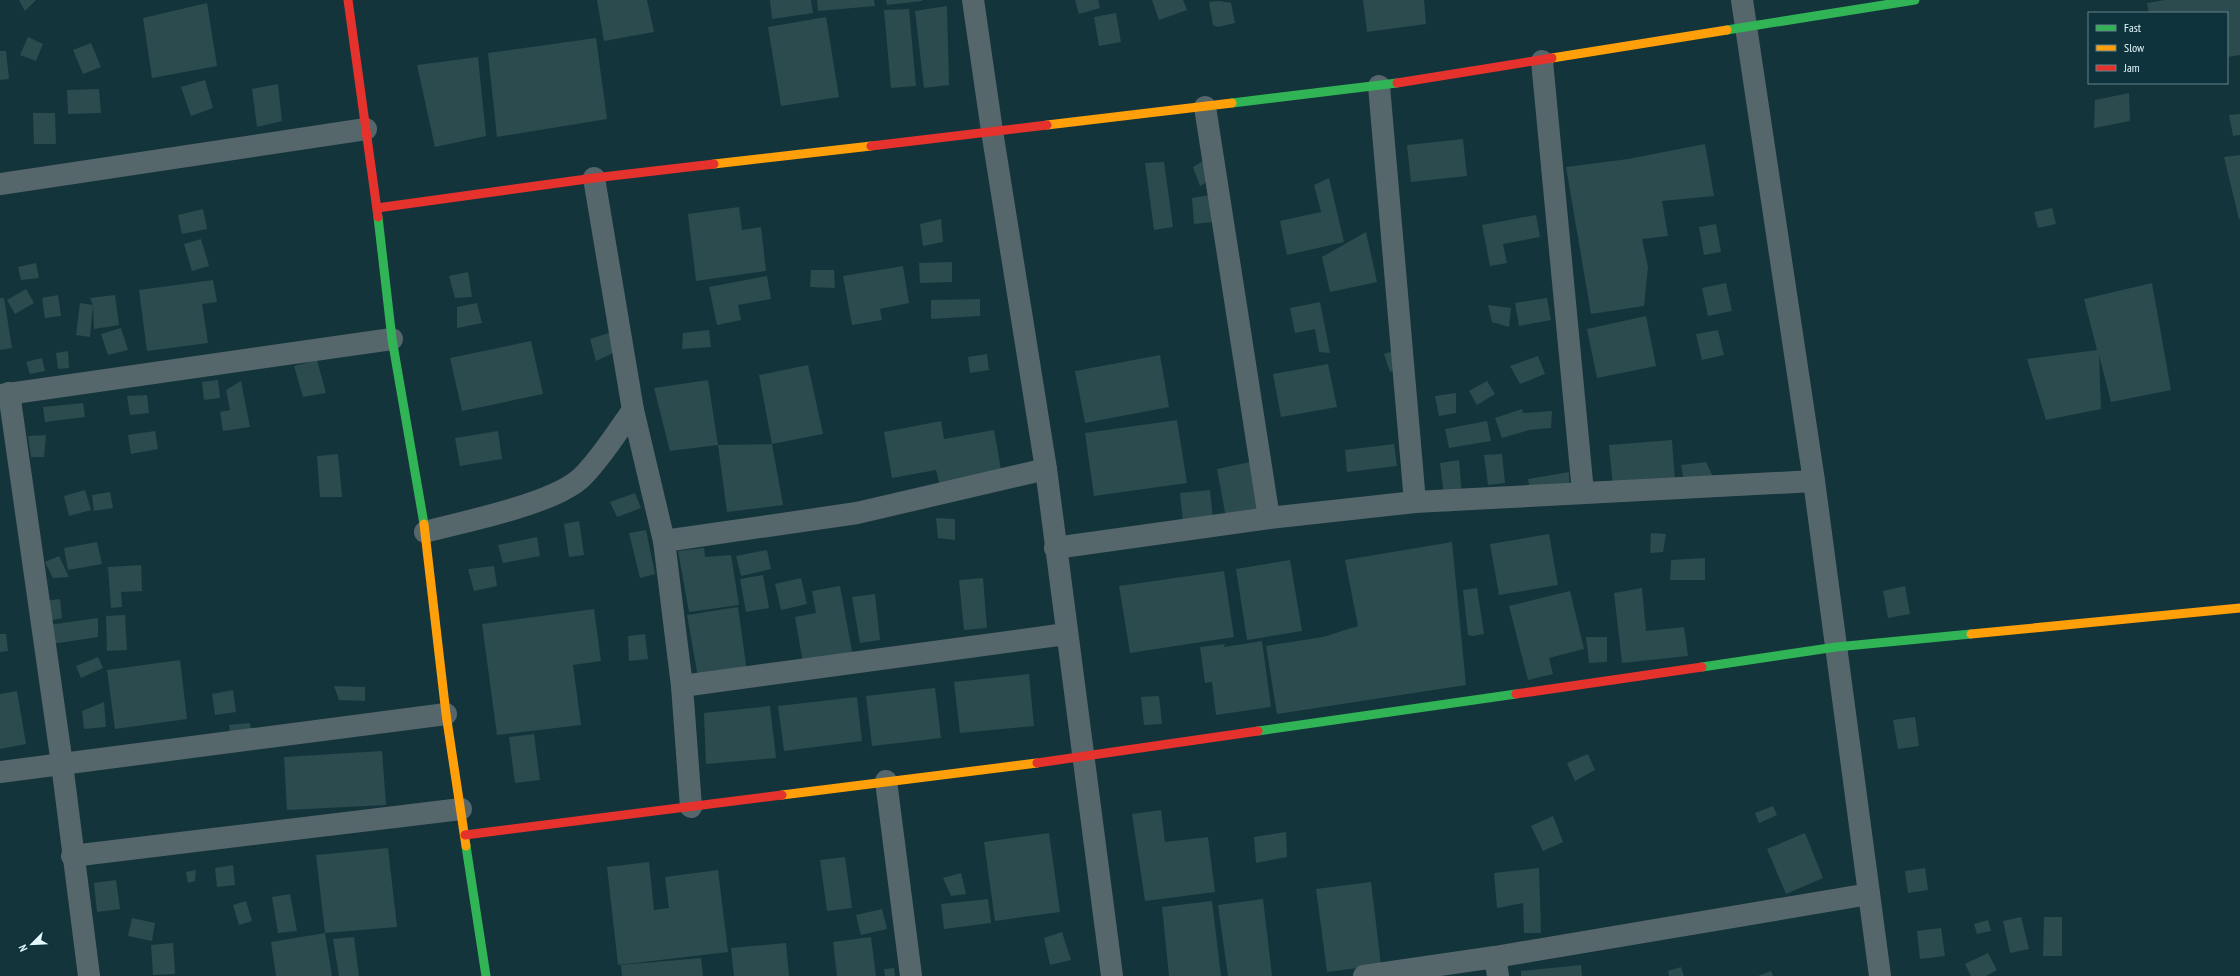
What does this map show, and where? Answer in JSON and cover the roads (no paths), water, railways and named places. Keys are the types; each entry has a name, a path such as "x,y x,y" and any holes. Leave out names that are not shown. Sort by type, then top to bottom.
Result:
{"street":[{"path":"348,0 377,208 392,339 425,532 446,714 486,976"},
{"path":"973,0 992,131 1046,469 1066,634 1112,976"},
{"path":"1742,0 1814,481 1880,976"},
{"path":"377,208 594,178 1379,86 1915,0"},
{"path":"1542,61 1583,492"},
{"path":"1379,86 1415,502"},
{"path":"1205,107 1269,518"},
{"path":"0,184 366,129"},
{"path":"594,178 633,410 664,541 682,686 691,807"},
{"path":"89,976 72,856 62,764 5,394 392,339"},
{"path":"425,532 528,504 561,492 583,477 633,410"},
{"path":"664,541 857,513 1046,469"},
{"path":"1056,548 1269,518 1415,502 1814,481"},
{"path":"465,835 1082,756 1836,647 2240,608"},
{"path":"682,686 1066,634"},
{"path":"0,772 446,714"},
{"path":"886,781 911,976"},
{"path":"72,856 461,809"},
{"path":"1364,976 1496,966 1869,894"}]}
